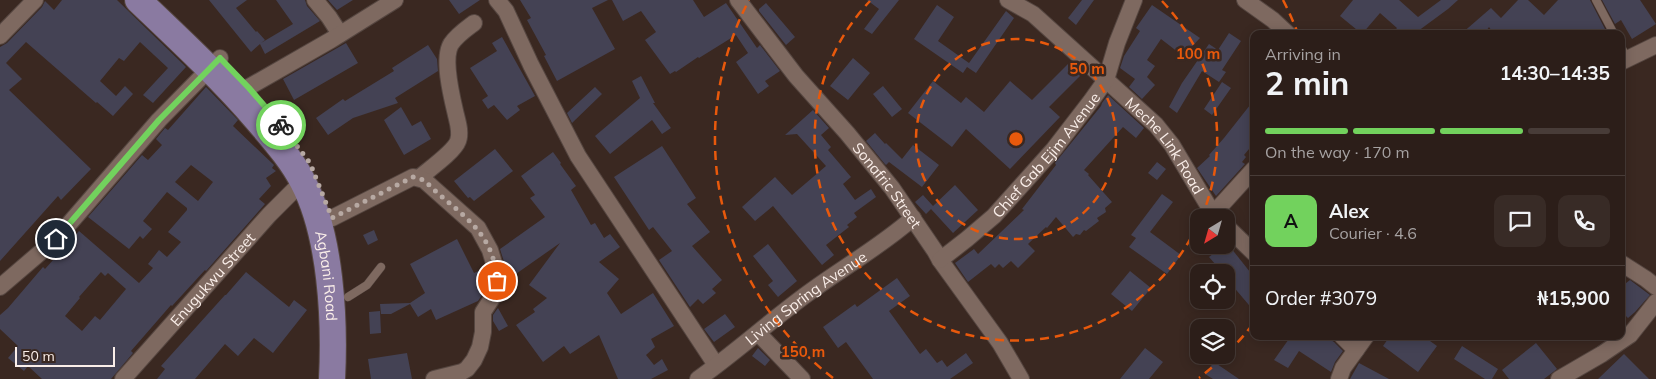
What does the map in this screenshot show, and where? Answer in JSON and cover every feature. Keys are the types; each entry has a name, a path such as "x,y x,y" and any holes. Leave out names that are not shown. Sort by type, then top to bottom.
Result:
{"main road":[{"name":"Agbani Road","path":"138,0 214,63"},
{"name":"Agbani Road","path":"160,0 214,63 295,142 310,163 332,218 343,262 348,297 350,352 348,379"},
{"name":"Agbani Road","path":"242,91 303,181 314,209 324,243 333,330 332,379"}],"street":[{"path":"0,36 35,0"},
{"path":"315,0 340,34"},
{"path":"242,91 394,0"},
{"path":"497,0 506,11 531,65 578,156 716,365"},
{"name":"Sonafric Street","path":"738,0 796,76 847,133 892,188 940,260 1000,343 1021,379"},
{"name":"Meche Link Road","path":"1008,0 1033,14 1156,125 1172,145 1212,209"},
{"name":"Chief Gab Ejim Avenue","path":"940,260 994,216 1054,149 1106,80 1134,0"},
{"path":"1245,0 1284,30"},
{"path":"419,178 458,142 459,129 447,56 451,44 460,33 474,23"},
{"path":"1625,55 1656,46"},
{"path":"0,287 56,239 159,120 214,63"},
{"path":"1222,209 1250,174"},
{"path":"332,218 413,177 424,180 478,228 494,262 498,289 483,312 481,340 474,360 462,372 434,379"},
{"name":"Enugukwu Street","path":"123,379 269,215 303,181"},
{"name":"Living Spring Avenue","path":"698,379 799,300 894,235 913,218"},
{"path":"1235,235 1250,249"},
{"path":"1625,265 1656,287"},
{"path":"1625,338 1656,302"},
{"path":"758,333 802,379"},
{"path":"1346,340 1356,350"},
{"path":"1339,379 1343,368 1363,340"},
{"path":"1559,379 1602,354 1622,340"}],"lane":[{"path":"1596,0 1612,30"},
{"path":"348,297 367,285 381,267"}],"building":[{"path":"62,0 117,0 186,67 153,103 143,95 168,68 140,42 124,61 119,58 100,81 116,96 125,86 133,94 113,116 26,42 6,63 22,79 9,90 91,169 61,200 58,196 0,261 0,47 7,43 42,7 45,1 54,10"},
{"path":"209,0 247,0 236,8 265,40 261,43 293,24 276,0 305,0 307,6 320,21 265,54 260,44 251,52"},
{"path":"328,0 353,0 337,10"},
{"path":"449,0 480,0 459,14"},
{"path":"520,0 608,0 592,8 615,49 557,81 544,56 546,55 527,20 531,18"},
{"path":"612,0 693,0 704,17 726,3 757,48 760,45 780,71 765,81 769,86 758,94 736,62 748,53 736,35 670,74 645,40 656,32 641,11 623,21"},
{"path":"867,0 899,0 872,34 864,29 879,9"},
{"path":"1082,0 1094,0 1076,25 1068,18"},
{"path":"1353,0 1399,0 1418,17 1441,0 1458,0 1419,30 1395,30 1397,28 1380,13 1365,30 1357,30 1340,16"},
{"path":"1518,0 1528,0 1544,15 1558,0 1590,0 1605,29 1491,30 1489,27 1487,30 1466,30 1491,8 1501,18"},
{"path":"1602,0 1640,0 1656,24 1632,39 1621,20 1615,24"},
{"path":"766,3 795,37 786,45 759,11"},
{"path":"937,5 954,17 938,41 969,63 1006,11 1014,18 976,73 967,67 963,73 914,39"},
{"path":"1152,5 1200,38 1183,56 1161,39 1147,60 1155,66 1147,77 1155,85 1142,99 1129,87 1135,79 1120,68 1124,56 1140,31 1136,28"},
{"path":"1229,33 1241,41 1222,70 1226,72 1219,82 1202,71 1177,113 1169,107 1182,83 1209,44 1218,50"},
{"path":"502,37 535,96 517,106 520,110 507,120 494,105 488,109 482,100 488,96 470,68 497,51 492,43"},
{"path":"346,43 358,63 294,100 283,79"},
{"path":"428,45 437,59 438,71 395,98 398,103 353,118 328,135 316,118 343,99 345,101 394,71 392,68"},
{"path":"853,58 870,73 848,100 830,86"},
{"path":"1071,61 1083,73 1049,107 1060,117 1010,169 966,129 952,147 908,113 933,81 961,103 966,97 984,112 1010,81 1032,100"},
{"path":"641,76 655,103 653,103 671,128 662,134 652,120 610,154 595,136 640,98 632,81"},
{"path":"1222,82 1231,88 1212,115 1204,109"},
{"path":"883,86 902,109 892,117 873,94"},
{"path":"206,87 238,120 233,126 274,165 272,168 276,171 266,178 271,186 259,199 265,204 206,271 171,305 131,351 133,353 111,379 42,379 28,366 24,371 8,358 18,346 0,329 0,315 43,267 45,269 79,231 139,283 153,268 148,264 159,250 167,257 181,242 168,232 187,208 167,192 143,221 152,229 143,239 140,236 129,249 88,217 142,155 148,160 162,145 156,139 165,128 168,130","holes":["191,165 213,182 198,201 175,182","101,272 105,276 108,273 126,289 100,320 95,316 82,331 65,316"]},
{"path":"595,87 602,94 572,123 567,113"},
{"path":"1108,95 1144,128 1136,138 1123,127 1084,170 1112,202 1105,208 1106,212 1097,218 1099,221 1086,231 1084,230 1080,235 1076,234 1073,237 1056,217 1047,228 1028,244 1035,251 1018,268 1011,261 1003,268 999,264 995,268 991,264 968,282 955,263 974,249 978,254 1024,210 1022,209 1056,165 1055,163"},
{"path":"1250,105 1250,148 1244,155 1246,157 1242,162 1245,164 1216,196 1197,168 1210,156"},
{"path":"401,107 412,126 421,121 431,139 404,155 384,120"},
{"path":"813,110 829,128 821,135 831,147 828,150 851,177 843,184 855,200 871,189 876,197 854,213 857,217 847,225 849,227 826,245 834,255 822,265 773,206 755,221 742,207 775,177 792,195 826,166 797,134 785,135"},
{"path":"875,133 902,159 913,145 939,165 922,187 889,162 886,165 884,163 866,141"},
{"path":"662,146 696,198 687,204 710,232 692,246 722,280 712,289 716,293 703,304 698,299 690,307 659,260 672,251 653,227 649,230 614,177"},
{"path":"495,149 513,171 474,201 470,197 468,198 454,181"},
{"path":"553,152 576,186 571,190 591,225 595,223 604,238 610,234 620,247 599,262 619,279 607,293 621,314 653,293 674,326 651,339 655,347 646,355 654,365 662,359 668,370 651,379 618,379 599,335 570,354 564,346 543,362 516,325 535,312 533,309 547,298 529,285 560,243 513,276 505,265 500,249 545,217 530,198 535,195 521,176"},
{"path":"1157,162 1166,169 1157,180 1148,173"},
{"path":"955,185 978,210 953,233 931,209 926,214 915,202 923,195 933,206"},
{"path":"1162,194 1173,202 1150,232 1181,255 1167,274 1129,247 1136,238 1131,235"},
{"path":"374,230 378,240 368,245 363,235"},
{"path":"457,239 474,273 485,268 486,270 488,286 478,301 436,320 431,309 418,317 410,304 391,314 381,314 380,304 410,303 425,293 410,264"},
{"path":"768,244 797,281 778,297 768,285 773,281 753,256"},
{"path":"1235,253 1250,272 1250,306 1235,289 1235,264 1215,264 1209,257 1213,254"},
{"path":"1130,271 1151,288 1132,311 1111,294"},
{"path":"246,272 289,307 294,300 307,310 273,353 254,338 238,356 225,344 195,379 157,379 165,369 161,366"},
{"path":"897,278 910,296 889,311 920,354 926,349 937,363 942,360 947,367 966,353 973,363 950,379 873,379 846,342 838,348 823,327 855,304 857,307"},
{"path":"1630,280 1650,295 1628,318 1625,315 1625,284"},
{"path":"498,308 508,326 499,331 493,321 493,315"},
{"path":"380,311 381,333 370,334 369,312"},
{"path":"725,314 735,327 714,342 704,329"},
{"path":"1288,340 1331,340 1343,351 1331,372 1299,351 1288,368 1274,360"},
{"path":"1387,340 1429,340 1437,346 1418,372 1383,346"},
{"path":"1536,343 1557,369 1544,379 1509,379 1502,370"},
{"path":"1462,346 1498,369 1492,379 1485,379 1454,359"},
{"path":"758,348 770,360 765,366 752,356"},
{"path":"1145,348 1163,362 1149,379 1120,379"},
{"path":"407,353 412,379 371,379 368,359"},
{"path":"1624,354 1649,379 1598,379"},
{"path":"1359,363 1389,379 1350,379"},
{"path":"1212,364 1217,364 1239,379 1213,379 1205,374"}],"way so far":[{"path":"281,125 310,163 332,218 413,177 419,178 424,180 478,228 490,250 497,273 497,281"}],"route":[{"path":"56,239 159,120 220,58 281,125"}]}
